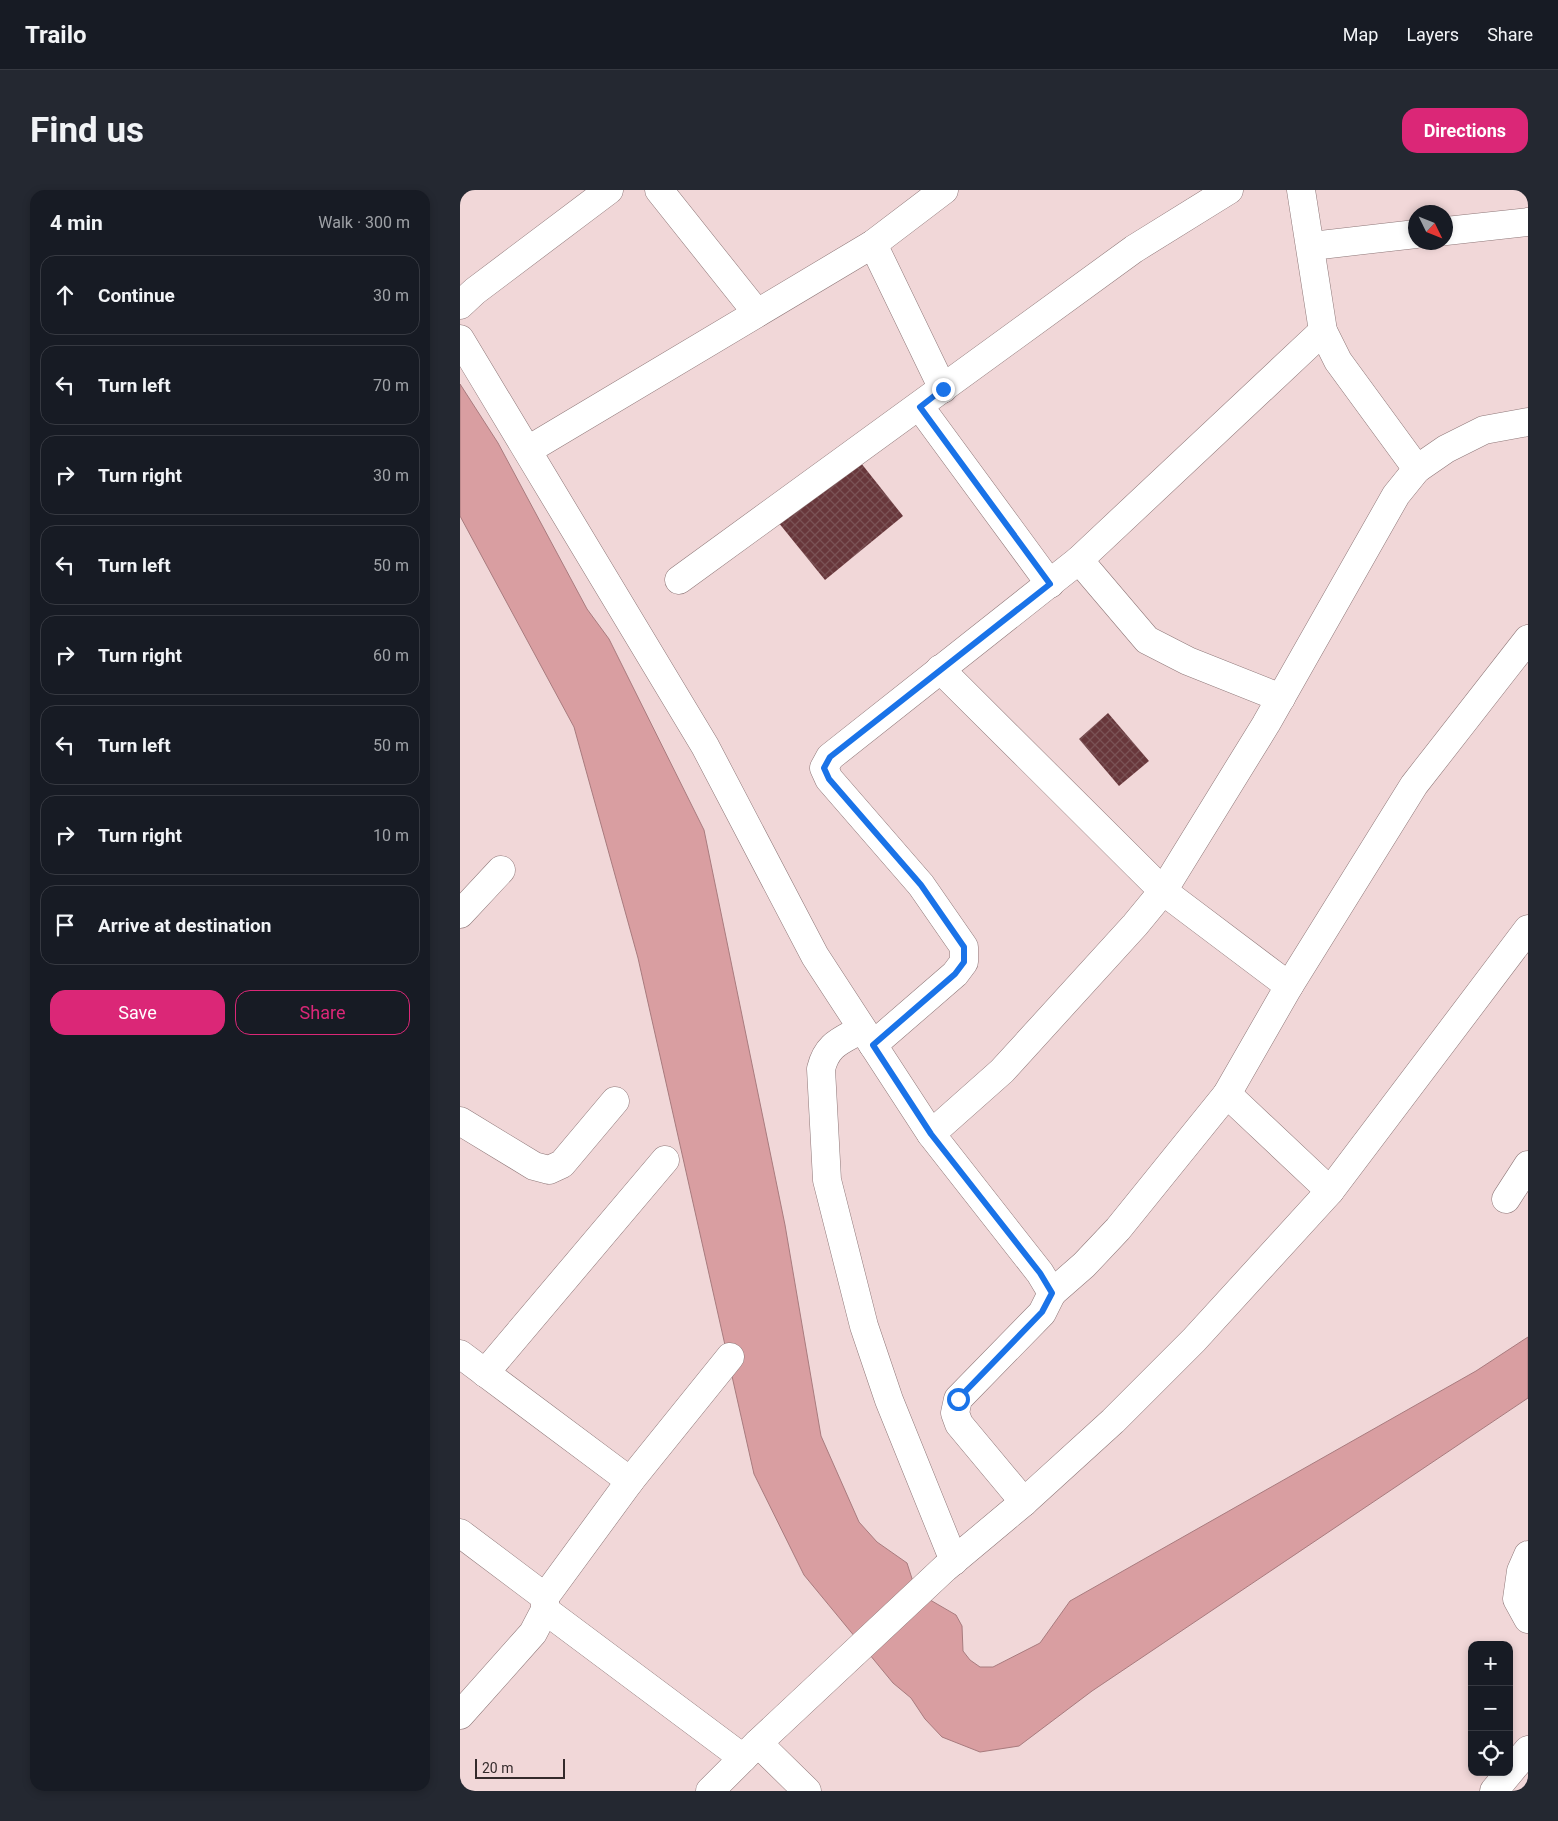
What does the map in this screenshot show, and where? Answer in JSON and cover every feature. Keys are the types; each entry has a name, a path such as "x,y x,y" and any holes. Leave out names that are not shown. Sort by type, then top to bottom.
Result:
{"street":[{"path":"460,305 475,291 609,190"},
{"path":"659,190 757,313"},
{"path":"528,450 873,244 944,190"},
{"path":"679,580 920,407 1134,249 1230,190"},
{"path":"1302,190 1324,331 1338,361 1417,469"},
{"path":"1453,230 1528,222"},
{"path":"1312,246 1408,235"},
{"path":"873,244 943,389"},
{"path":"949,1564 864,1326 827,1180 821,1069 824,1055 832,1046 868,1037 955,974 964,962 964,947 921,885 829,779 824,768 830,757 1079,560 1324,331"},
{"path":"460,339 705,746 815,956 931,1134 1040,1273 1052,1293"},
{"path":"920,407 1050,584"},
{"path":"931,1134 1002,1071 1135,925 1163,891 1281,698 1396,495 1417,469 1446,449 1484,430 1528,422"},
{"path":"1079,560 1147,640 1188,661 1281,698"},
{"path":"1024,1502 959,1424 955,1413 958,1399 1042,1312 1052,1293 1084,1265 1118,1229 1227,1094 1289,986 1414,785 1523,656"},
{"path":"940,669 1163,891 1289,986"},
{"path":"460,914 501,870"},
{"path":"710,1791 949,1564 1024,1502 1155,1381 1286,1242 1330,1191 1528,929"},
{"path":"1227,1094 1330,1191"},
{"path":"460,1121 534,1166 549,1170 562,1164 615,1101"},
{"path":"485,1374 665,1160"},
{"path":"1506,1199 1528,1165"},
{"path":"460,1354 630,1481"},
{"path":"460,1715 533,1633 545,1603 630,1481 730,1357"},
{"path":"460,1533 660,1697 750,1751 807,1791"},
{"path":"1528,1555 1521,1571 1517,1599 1528,1619"},
{"path":"1494,1791 1528,1750"}],"shaded area":[{"path":"460,384 498,443 587,609 609,639 704,830 785,1225 821,1436 859,1522 877,1542 907,1563 915,1588 925,1597 956,1615 962,1626 963,1651 970,1660 980,1667 993,1667 1040,1643 1070,1601 1476,1371 1528,1337 1528,1398 1092,1691 1019,1746 980,1752 942,1737 925,1719 911,1698 893,1683 804,1575 754,1474 638,958 574,727 460,516"}],"building":[{"path":"857,458 903,516 825,580 778,522"},
{"path":"1108,713 1149,761 1119,786 1079,739"}],"route":[{"path":"943,389 920,407 1050,584 830,757 824,768 829,779 893,850 921,885 964,947 964,962 955,974 873,1045 931,1134 1040,1273 1052,1293 1042,1312 958,1399"}]}
